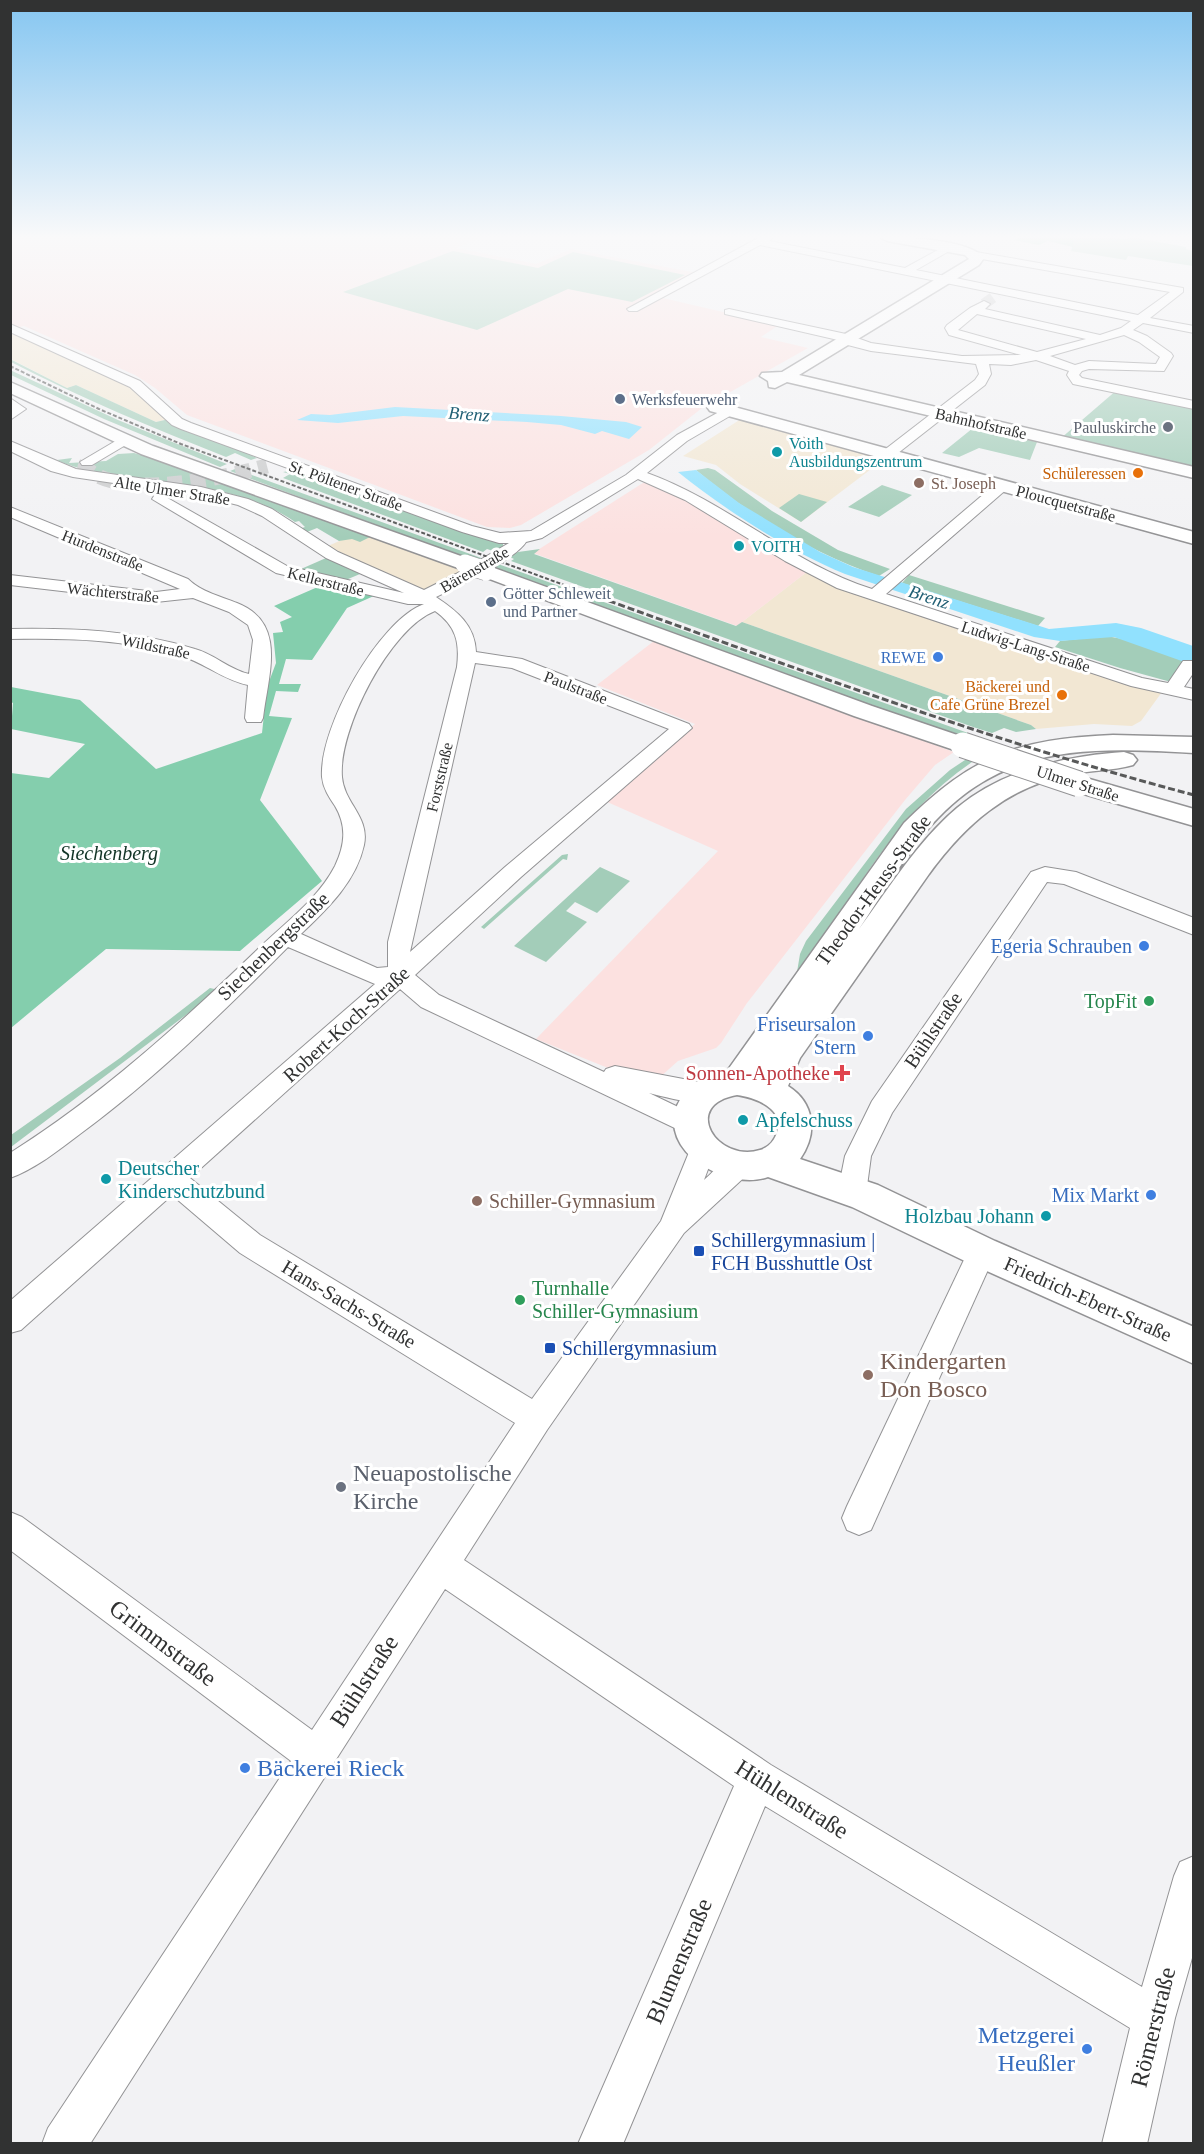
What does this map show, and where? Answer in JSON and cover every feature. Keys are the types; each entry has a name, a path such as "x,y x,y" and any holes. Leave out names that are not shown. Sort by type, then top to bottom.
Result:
{"main road":[{"name":"St. Pöltener Straße","path":"749,393 842,338"},
{"name":"Ulmer Straße","path":"10,387 124,440 863,711 1079,783 1194,818"},
{"name":"Bahnhofstraße","path":"749,393 940,414 1194,473"},
{"name":"Ploucquetstraße","path":"749,393 888,454 1194,538"},
{"name":"Theodor-Heuss-Straße","path":"721,1087 914,829 929,811 962,783 1001,760 1062,745 1116,742 1194,745"},
{"name":"Theodor-Heuss-Straße","path":"770,1089 777,1070 789,1049 900,894 948,834 979,804 1015,785 1074,767 1114,761 1194,761"},
{"name":"Friedrich-Ebert-Straße","path":"721,1087 754,1083 770,1089 783,1098 793,1111 796,1124 795,1138 859,1179 982,1252 1194,1346"},
{"path":"697,1136 692,1112 697,1101 721,1087"},
{"name":"Friedrich-Ebert-Straße","path":"697,1136 725,1162 859,1179"},
{"path":"753,1164 779,1157 789,1148 795,1138"}],"street":[{"name":"St. Pöltener Straße","path":"33,338 135,384 177,422 186,426 467,529 499,538 520,538 544,531 637,474 682,438 749,393"},
{"path":"842,338 871,347 982,361 1011,361 1105,338"},
{"path":"965,338 1038,356 1074,369 1089,365 1160,368 1167,356 1140,338"},
{"path":"1094,338 1100,339"},
{"path":"888,454 980,382 985,374 982,361"},
{"path":"1074,369 1076,370 1072,375 1078,381 1194,405"},
{"path":"10,402 17,406 19,411 10,416"},
{"path":"87,462 124,440"},
{"name":"Alte Ulmer Straße","path":"10,445 49,465 76,474 207,493 254,506 273,514 333,555 430,601"},
{"path":"267,465 282,461"},
{"name":"Ludwig-Lang-Straße","path":"637,474 676,488 821,575 879,592 1137,682 1194,695"},
{"path":"879,592 1003,485"},
{"name":"Kellerstraße","path":"173,502 282,570 408,600 430,601"},
{"name":"Hurdenstraße","path":"10,511 182,582 192,592"},
{"name":"Bärenstraße","path":"430,601 512,548 520,538"},
{"name":"Wächterstraße","path":"10,580 156,597 173,597 192,592 236,608 255,621 262,638 258,680"},
{"name":"Forststraße","path":"401,975 400,942 467,656 467,641 460,626 430,601"},
{"name":"Siechenbergstraße","path":"10,1167 81,1119 169,1048 327,896 346,867 355,841 353,821 336,793 332,773 335,750 357,691 371,665 396,630 430,601"},
{"name":"Wildstraße","path":"10,634 101,636 153,642 206,658 236,678 258,680"},
{"name":"Paulstraße","path":"467,656 494,658 525,667 682,728"},
{"path":"1172,691 1189,664"},
{"path":"254,718 258,680"},
{"name":"Robert-Koch-Straße","path":"10,1320 530,858 682,728"},
{"name":"Bühlstraße","path":"859,1179 881,1108 1035,883 1045,874 1068,877 1194,927"},
{"path":"285,936 374,976 401,975"},
{"name":"Friedrich-Ebert-Straße","path":"401,975 408,986 430,1001 571,1066 697,1136"},
{"name":"Friedrich-Ebert-Straße","path":"571,1066 675,1089 721,1087"},
{"name":"Bühlstraße","path":"674,1226 697,1136"},
{"name":"Bühlstraße","path":"64,2144 536,1419 674,1226 753,1164"},
{"name":"Hans-Sachs-Straße","path":"170,1177 250,1244 536,1419"},
{"name":"Friedrich-Ebert-Straße","path":"860,1518 982,1252"},
{"name":"Grimmstraße","path":"10,1529 315,1756"},
{"name":"Hühlenstraße","path":"440,1564 757,1779 1154,2018"},
{"name":"Blumenstraße","path":"600,2144 757,1779"},
{"name":"Römerstraße","path":"1124,2144 1154,2018 1194,1876"}],"shaded area":[{"path":"10,338 29,338 128,383 169,419 156,422 76,385 67,388 11,359"},
{"path":"50,338 763,338 808,348 702,408 649,450 521,525 510,528 487,527 187,415 155,388 135,375"},
{"path":"741,419 887,457 801,522 740,484 716,465 683,456"},
{"path":"646,481 672,489 808,571 737,626 533,553"},
{"path":"372,536 467,571 425,594 328,546 344,539"},
{"path":"808,571 1162,692 1141,721 1132,726 1094,724 1036,729 1031,725 742,622"},
{"path":"654,641 954,752 935,765 905,800 747,1003 721,1043 716,1048 678,1061 659,1078 608,1068 536,1039 718,851 605,801 695,724 597,685"}],"green space":[{"path":"10,359 67,388 76,385 156,422 169,419 257,458 251,460 235,453 226,457 64,388 11,362"},
{"path":"10,370 118,420 227,464 220,467 104,419 11,375"},
{"path":"1118,389 1193,405 1193,470 1060,439"},
{"path":"973,428 1037,442 1030,460 979,448 959,457 942,453"},
{"path":"134,453 372,536 360,542 352,539 339,541 317,528 307,532 299,521 295,522 256,502 235,495 90,471 57,460 72,458 69,463 106,461 118,454"},
{"path":"708,468 715,470 772,511 838,550 890,569 879,576 806,545 760,518 696,470"},
{"path":"235,469 484,559 480,562 471,561 230,471"},
{"path":"295,470 503,542 503,548 496,552 487,549 483,552 283,478 290,474 283,472"},
{"path":"882,485 912,495 879,517 848,507"},
{"path":"799,494 827,502 801,522 779,508"},
{"path":"540,549 534,554 736,626 742,622 1031,725 1036,729 1016,732 1004,728 992,733 973,727 511,561 514,559 508,556"},
{"path":"326,558 360,574 341,582 301,569"},
{"path":"498,564 968,733 965,735 971,741 492,568"},
{"path":"909,575 1045,618 1038,626 902,583"},
{"name":"Siechenberg","path":"320,586 330,588 334,586 376,595 347,608 312,660 286,659 279,684 301,684 298,692 276,691 269,716 292,718 260,800 322,881 240,951 106,949 11,1028 11,773 49,778 85,744 11,729 13,703 11,702 11,687 80,700 156,769 262,733 267,687 276,663 273,633 283,632 280,622 292,617 274,606"},
{"path":"1106,636 1123,639 1184,661 1171,682 1055,647 1060,641"},
{"path":"968,758 975,760 945,782 919,808 872,865 794,990 800,954 806,941 906,809 950,770"},
{"path":"568,854 567,860 563,859 484,929 481,927 562,855"},
{"path":"600,867 630,881 597,913 575,902 566,911 587,922 546,962 514,946"},
{"path":"210,988 219,990 11,1147 11,1135 120,1058"}],"water":[{"name":"Brenz","path":"395,407 561,416 626,422 642,427 629,439 602,431 595,434 561,425 527,422 403,416 338,423 297,420 311,414 330,415"},
{"name":"Brenz","path":"696,470 739,503 820,552 853,567 1049,629 1116,623 1141,628 1193,646 1193,665 1114,637 1060,641 1034,637 845,574 802,554 758,529 678,472"}],"tunnel":[{"path":"87,462 85,467 101,477 122,483 147,485 173,484 226,476 267,466"}],"railway":[{"path":"10,366 99,409 181,444 594,596"},
{"path":"590,594 965,727 1194,795"}],"place":[{"name":"Werksfeuerwehr","path":"620,399"},
{"name":"Pauluskirche","path":"1168,427"},
{"name":"Voith Ausbildungszentrum","path":"777,452"},
{"name":"Schüleressen","path":"1138,473"},
{"name":"St. Joseph","path":"919,483"},
{"name":"VOITH","path":"739,546"},
{"name":"Götter Schleweit und Partner","path":"491,602"},
{"name":"REWE","path":"938,657"},
{"name":"Bäckerei und Cafe Grüne Brezel","path":"1062,695"},
{"name":"Egeria Schrauben","path":"1144,946"},
{"name":"TopFit","path":"1149,1001"},
{"name":"Friseursalon Stern","path":"868,1036"},
{"name":"Sonnen-Apotheke","path":"842,1073"},
{"name":"Apfelschuss","path":"743,1120"},
{"name":"Deutscher Kinderschutzbund","path":"106,1179"},
{"name":"Mix Markt","path":"1151,1195"},
{"name":"Schiller-Gymnasium","path":"477,1201"},
{"name":"Holzbau Johann","path":"1046,1216"},
{"name":"Schillergymnasium | FCH Busshuttle Ost","path":"699,1251"},
{"name":"Turnhalle Schiller-Gymnasium","path":"520,1300"},
{"name":"Schillergymnasium","path":"550,1348"},
{"name":"Kindergarten Don Bosco","path":"868,1375"},
{"name":"Neuapostolische Kirche","path":"341,1487"},
{"name":"Bäckerei Rieck","path":"245,1768"},
{"name":"Metzgerei Heußler","path":"1087,2049"}]}
